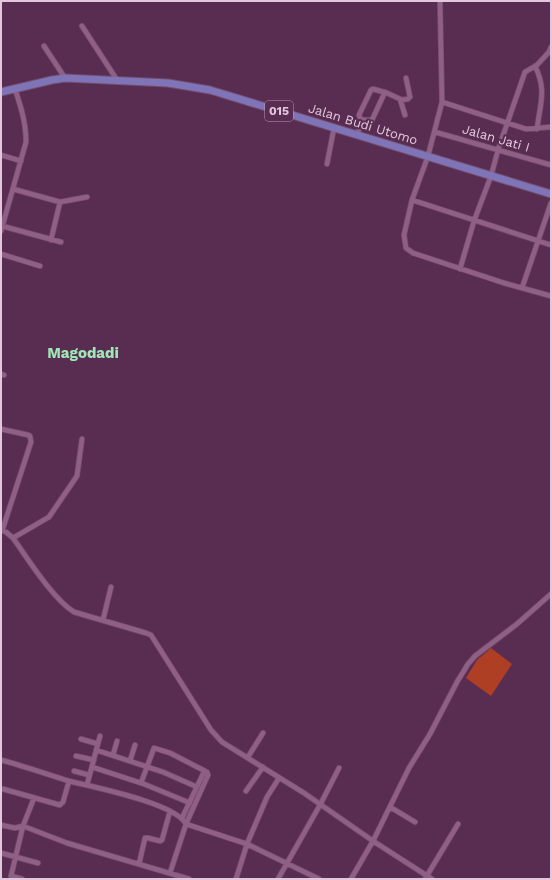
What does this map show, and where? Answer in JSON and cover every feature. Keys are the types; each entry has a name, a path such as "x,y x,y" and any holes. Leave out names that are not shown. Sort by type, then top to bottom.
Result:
{"main road":[{"name":"Jalan Budi Utomo","path":"1,92 65,78 168,83 210,90 551,194"}],"street":[{"path":"440,1 442,102 428,156 412,200 404,235 406,248 408,251 413,253 460,269 551,296"},
{"path":"82,26 117,80"},
{"path":"44,46 65,78"},
{"path":"460,269 474,221 491,176 498,150 525,72 535,66 549,52 551,47"},
{"path":"535,66 541,81 542,94 537,129"},
{"path":"385,92 372,120 364,120 360,118 359,114 371,90 373,89 385,92 401,100 408,99 410,97 406,78"},
{"path":"15,89 24,118 26,142 2,228 61,242"},
{"path":"401,100 405,115"},
{"path":"442,102 526,129 551,127"},
{"path":"357,134 364,120"},
{"path":"327,164 334,128"},
{"name":"Jalan Jati I","path":"435,132 551,165"},
{"path":"1,155 21,160"},
{"path":"13,189 60,202 87,197"},
{"path":"412,200 551,245"},
{"path":"51,240 60,202"},
{"path":"522,288 551,204"},
{"path":"1,254 40,266"},
{"path":"1,429 28,435 30,436 31,442 1,530 13,538 52,590 70,609 74,612 146,632 151,635 211,730 222,742 248,757 426,877 432,879"},
{"path":"13,538 49,517 77,476 82,439"},
{"path":"103,620 111,587"},
{"path":"351,879 373,841 409,768 430,734 468,664 475,656 517,624 551,594"},
{"path":"248,757 263,733"},
{"path":"87,785 100,736"},
{"path":"81,739 98,744"},
{"path":"113,755 117,741"},
{"path":"130,761 134,745"},
{"path":"141,783 152,749 155,748 170,753 205,772 208,772 186,824 170,873"},
{"path":"96,750 147,766 197,787"},
{"path":"76,756 94,760"},
{"path":"1,760 69,781 146,801 170,811 182,818 186,824 247,844 318,879"},
{"path":"92,767 141,783 190,803"},
{"path":"246,791 263,767"},
{"path":"278,879 339,768"},
{"path":"74,771 89,775"},
{"path":"182,818 205,772"},
{"path":"236,879 247,844 267,797 279,778"},
{"path":"3,790 61,805 69,781"},
{"path":"22,879 11,876 23,826 34,798"},
{"path":"390,807 415,822"},
{"path":"139,864 145,838 162,841 170,811"},
{"path":"426,877 458,824"},
{"path":"1,825 15,828 23,826 67,843 189,879"},
{"path":"1,853 38,862"}],"shaded area":[{"path":"491,648 512,664 491,696 466,678 477,660"}],"district":[{"name":"Magodadi","path":"83,353"}]}
